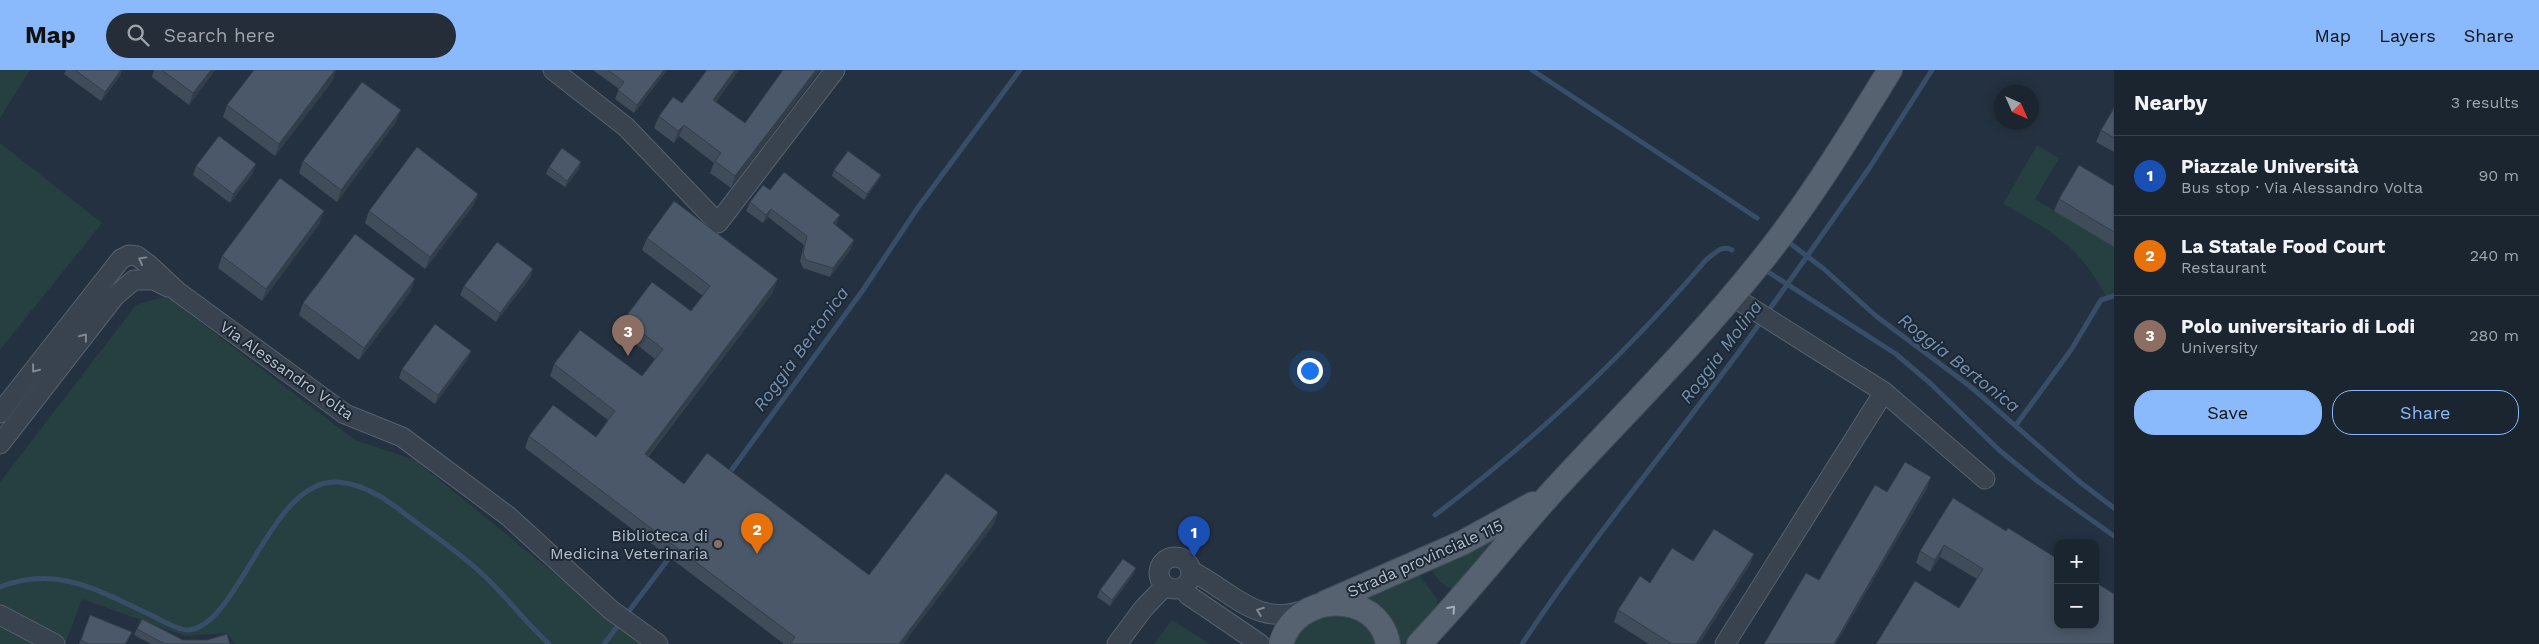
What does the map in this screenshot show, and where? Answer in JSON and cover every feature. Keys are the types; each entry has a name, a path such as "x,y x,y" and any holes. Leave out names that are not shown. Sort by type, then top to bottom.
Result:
{"main road":[{"path":"1553,491 1605,438 1759,264 1796,214 1890,70"},
{"name":"Strada provinciale 115","path":"1316,606 1464,542 1509,519 1553,491"},
{"name":"Strada provinciale 115","path":"1419,644 1452,609 1553,491"},
{"path":"1280,641 1293,620 1316,606 1344,603 1362,610 1377,622 1388,644"}],"street":[{"path":"553,70 626,127 718,223 834,70"},
{"path":"0,413 121,259 129,255 137,256 150,264 178,292"},
{"path":"0,444 115,296 126,286 134,280 145,279 178,292"},
{"name":"Via Alessandro Volta","path":"178,292 345,414 402,437 508,516 611,610 658,644"},
{"path":"1732,296 1884,392 1984,479"},
{"path":"1725,644 1884,392"},
{"path":"1117,644 1143,609 1174,587 1191,578 1191,571 1186,560 1179,558 1168,559 1160,569 1161,581 1174,587 1188,595 1260,644"},
{"path":"1191,571 1258,612 1284,616 1316,606"},
{"path":"0,615 55,644"},
{"path":"1234,627 1244,644"}],"green space":[{"path":"0,70 30,70 0,118"},
{"path":"0,143 102,223 0,350"},
{"path":"2037,145 2059,158 2035,199 2114,247 2114,296 2106,297 2086,265 2063,242 2035,222 2003,204"},
{"path":"166,296 355,440 415,460 641,644 235,644 227,633 185,636 82,599 65,644 0,644 0,482 136,305"},
{"path":"1511,529 1457,589 1443,584 1432,571"},
{"path":"1419,575 1437,599 1438,611 1413,644 1402,644 1388,616 1365,599"},
{"path":"1351,615 1365,623 1379,644 1291,644 1297,633 1319,616"},
{"path":"1172,620 1210,644 1154,644"}],"building":[{"path":"75,70 121,70 105,92"},
{"path":"162,70 211,70 193,93"},
{"path":"254,70 335,70 279,144 227,105"},
{"path":"608,70 664,70 637,105 618,90 624,82"},
{"path":"707,70 735,70 713,100 745,123 783,70 816,70 735,176 715,161 721,153 684,125 678,131 659,116 673,97 682,103"},
{"path":"362,82 401,110 341,190 303,161"},
{"path":"2114,108 2114,138 2101,130"},
{"path":"219,136 256,164 233,194 196,166"},
{"path":"417,147 478,194 430,257 369,211"},
{"path":"562,148 581,162 567,181 549,167"},
{"path":"848,151 881,175 867,194 834,170"},
{"path":"2079,165 2114,186 2114,232 2059,199"},
{"path":"784,172 840,215 833,223 854,240 833,268 806,260 803,253 807,236 771,209 766,215 750,202 763,185 770,190"},
{"path":"280,178 324,211 266,289 222,256"},
{"path":"674,201 778,279 645,454 684,484 707,453 869,575 946,473 998,512 899,644 790,644 795,637 529,436 553,405 596,437 615,411 554,364 580,330 642,376 663,349 624,319 652,282 691,311 710,286 647,238"},
{"path":"355,234 415,279 364,348 303,303"},
{"path":"497,242 533,269 500,313 464,286"},
{"path":"435,324 471,351 438,395 402,369"},
{"path":"1905,462 1931,477 1834,644 1764,644 1806,573 1819,580 1875,485 1887,492"},
{"path":"1953,498 2006,531 2008,528 2054,557 2054,629 2099,629 2099,585 2114,594 2114,644 1876,644 1915,581 1959,608 1983,569 1944,545 1935,560 1920,551"},
{"path":"1714,529 1754,554 1696,644 1672,644 1618,610 1640,576 1650,583 1672,548 1693,561"},
{"path":"1123,559 1136,568 1112,600 1100,590"},
{"path":"90,615 132,632 125,644 88,644 81,640"},
{"path":"142,619 183,640 207,640 227,634 230,644 165,644 137,629"}],"waterway":[{"name":"Roggia Bertonica","path":"728,475 863,290 919,206 1020,70"},
{"name":"Roggia Bertonica","path":"1532,70 1757,218"},
{"name":"Roggia Molina","path":"1767,313 1870,167 1932,70"},
{"name":"Roggia Bertonica","path":"1787,241 1824,269 1876,316 1971,387 2081,483 2114,508"},
{"path":"1435,515 1509,456 1578,395 1644,329 1706,260 1721,249 1728,248 1732,250"},
{"path":"1765,270 1896,354 1931,384 1999,450 2037,481 2114,536"},
{"path":"2016,425 2071,350 2101,300 2114,296"},
{"name":"Roggia Molina","path":"1522,644 1580,561 1762,320"},
{"name":"Roggia Bertonica","path":"0,587 41,578 79,584 115,598 175,627 188,630 206,623 223,605 274,527 293,503 313,487 337,482 348,483 378,495 471,564 549,644"},
{"name":"Roggia Bertonica","path":"604,644 673,553"}],"place":[{"name":"Polo universitario di Lodi","path":"628,356"},
{"name":"Biblioteca di Medicina Veterinaria","path":"718,544"},
{"name":"La Statale Food Court","path":"757,554"},
{"name":"Piazzale Università","path":"1194,557"}]}
